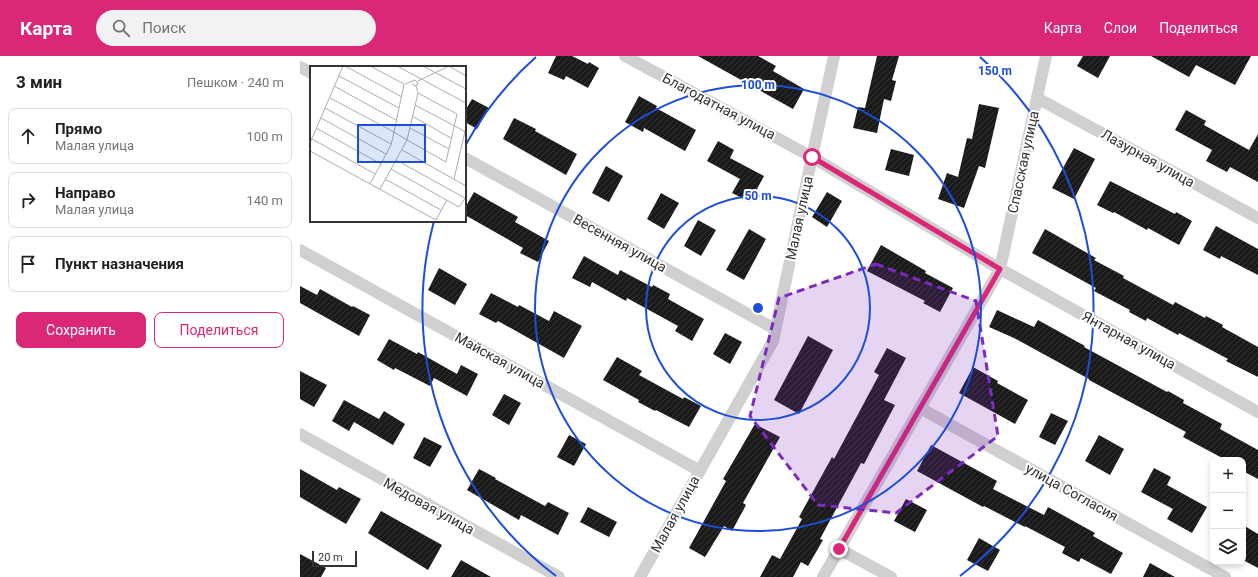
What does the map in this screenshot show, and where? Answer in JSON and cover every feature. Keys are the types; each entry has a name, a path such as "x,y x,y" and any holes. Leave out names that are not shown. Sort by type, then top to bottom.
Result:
{"street":[{"name":"Благодатная улица","path":"625,56 812,157"},
{"path":"812,157 834,56"},
{"name":"Спасская улица","path":"1000,269 1046,56"},
{"path":"300,67 310,72"},
{"name":"Лазурная улица","path":"1037,98 1258,218"},
{"name":"Малая улица","path":"640,577 773,341 812,157 1000,269"},
{"name":"Весенняя улица","path":"466,159 775,329"},
{"name":"Майская улица","path":"300,250 700,471"},
{"path":"823,577 1000,269"},
{"name":"Янтарная улица","path":"1000,269 1258,412"},
{"name":"улица Согласия","path":"920,408 1225,577"},
{"name":"Медовая улица","path":"300,434 559,577"},
{"path":"839,549 891,577"}],"highlighted area":[{"path":"876,264 976,301 998,436 896,513 818,505 750,416 779,298"}],"building":[{"path":"556,56 572,56 588,64 589,62 599,68 588,88 566,76 564,80 548,73"},
{"path":"698,56 758,56 776,66 773,71 804,89 793,109"},
{"path":"877,56 899,56 892,80 896,81 891,101 884,99 877,133 853,128 858,107 865,108"},
{"path":"1083,56 1110,56 1098,78 1077,66"},
{"path":"1151,56 1251,56 1235,85 1196,65 1189,77"},
{"path":"639,96 657,106 656,108 696,130 685,151 644,128 643,132 625,122"},
{"path":"472,99 489,108 477,129 466,123 466,109"},
{"path":"979,104 999,108 985,168 979,166 964,208 938,199 947,173 958,177 967,138 972,139"},
{"path":"1186,110 1206,121 1204,125 1249,150 1258,134 1258,182 1230,167 1227,172 1206,161 1212,150 1175,130"},
{"path":"514,118 536,129 535,131 577,154 566,175 503,139"},
{"path":"718,141 734,150 730,158 764,176 750,202 732,193 740,179 707,161"},
{"path":"1074,148 1095,159 1074,199 1052,188"},
{"path":"891,149 914,155 909,176 885,170"},
{"path":"606,166 623,176 609,202 592,193"},
{"path":"1110,181 1192,221 1179,245 1148,228 1147,230 1114,212 1113,213 1097,205"},
{"path":"474,192 518,217 515,222 549,241 538,262 520,253 523,248 466,216 466,206"},
{"path":"827,192 842,201 827,227 812,217"},
{"path":"661,193 679,203 664,229 647,219"},
{"path":"698,220 716,230 701,256 684,246"},
{"path":"1216,226 1258,249 1258,275 1221,256 1220,259 1203,250"},
{"path":"749,229 766,239 744,280 726,270"},
{"path":"1045,229 1096,258 1094,260 1124,276 1123,278 1173,305 1175,302 1205,318 1206,316 1223,325 1222,327 1258,347 1258,377 1226,361 1228,359 1179,333 1178,335 1147,318 1146,321 1129,312 1130,310 1094,291 1096,288 1032,253"},
{"path":"881,245 926,271 925,273 953,288 940,312 923,303 925,301 867,271"},
{"path":"584,256 618,275 620,270 652,287 653,285 670,294 668,299 704,319 692,341 675,331 678,326 627,298 626,301 592,282 590,287 572,278"},
{"path":"439,268 467,284 455,305 428,290"},
{"path":"300,286 317,295 320,289 352,307 353,306 370,315 359,336 300,303"},
{"path":"491,293 518,307 519,305 549,321 554,311 582,326 564,358 498,321 496,323 479,314"},
{"path":"997,310 1034,327 1038,320 1085,346 1084,347 1184,400 1183,403 1222,424 1220,429 1258,450 1258,479 1246,473 1246,457 1220,457 1183,437 1186,432 1014,338 989,327"},
{"path":"725,333 742,342 730,364 713,354"},
{"path":"808,336 833,350 799,414 774,400"},
{"path":"389,339 417,354 418,352 457,374 461,365 478,374 467,396 434,378 430,386 395,368 394,370 377,360"},
{"path":"887,348 906,358 884,400 895,405 864,464 861,463 820,539 823,540 808,566 801,562 793,577 760,577 772,555 780,559 802,519 799,517 832,457 834,459 879,375 874,372"},
{"path":"617,357 642,371 639,375 683,399 684,397 701,406 689,427 638,402 639,400 603,380"},
{"path":"973,367 998,381 997,383 1028,400 1015,424 959,393"},
{"path":"300,371 327,385 314,407 300,399"},
{"path":"504,394 521,403 509,425 492,415"},
{"path":"344,400 379,419 384,411 405,424 393,445 354,422 349,431 332,421"},
{"path":"1051,413 1068,421 1055,445 1039,437"},
{"path":"755,424 780,437 743,503 746,505 732,531 724,526 705,557 689,548 726,481 723,479"},
{"path":"569,435 586,444 574,466 557,457"},
{"path":"1099,435 1124,449 1110,475 1085,461"},
{"path":"424,437 442,446 430,467 413,458"},
{"path":"931,445 997,481 993,489 1044,515 1048,507 1095,533 1093,536 1123,553 1111,574 1081,558 1079,562 1062,553 1065,547 984,506 983,507 917,471"},
{"path":"1154,468 1171,477 1167,485 1207,507 1192,533 1167,519 1173,509 1141,492"},
{"path":"300,469 337,490 339,487 361,499 346,524 300,497"},
{"path":"479,469 545,506 548,502 569,513 558,535 521,515 519,520 467,490"},
{"path":"906,499 927,510 915,532 894,521"},
{"path":"588,507 617,522 609,537 580,522"},
{"path":"381,511 442,545 428,570 368,533"},
{"path":"1246,527 1258,534 1258,568 1246,562"},
{"path":"979,538 1000,550 988,571 967,560"},
{"path":"300,554 326,568 321,577 300,577"},
{"path":"461,560 491,577 451,577"},
{"path":"1150,563 1175,577 1143,577"}],"route":[{"path":"812,157 1000,269 839,549"}]}
